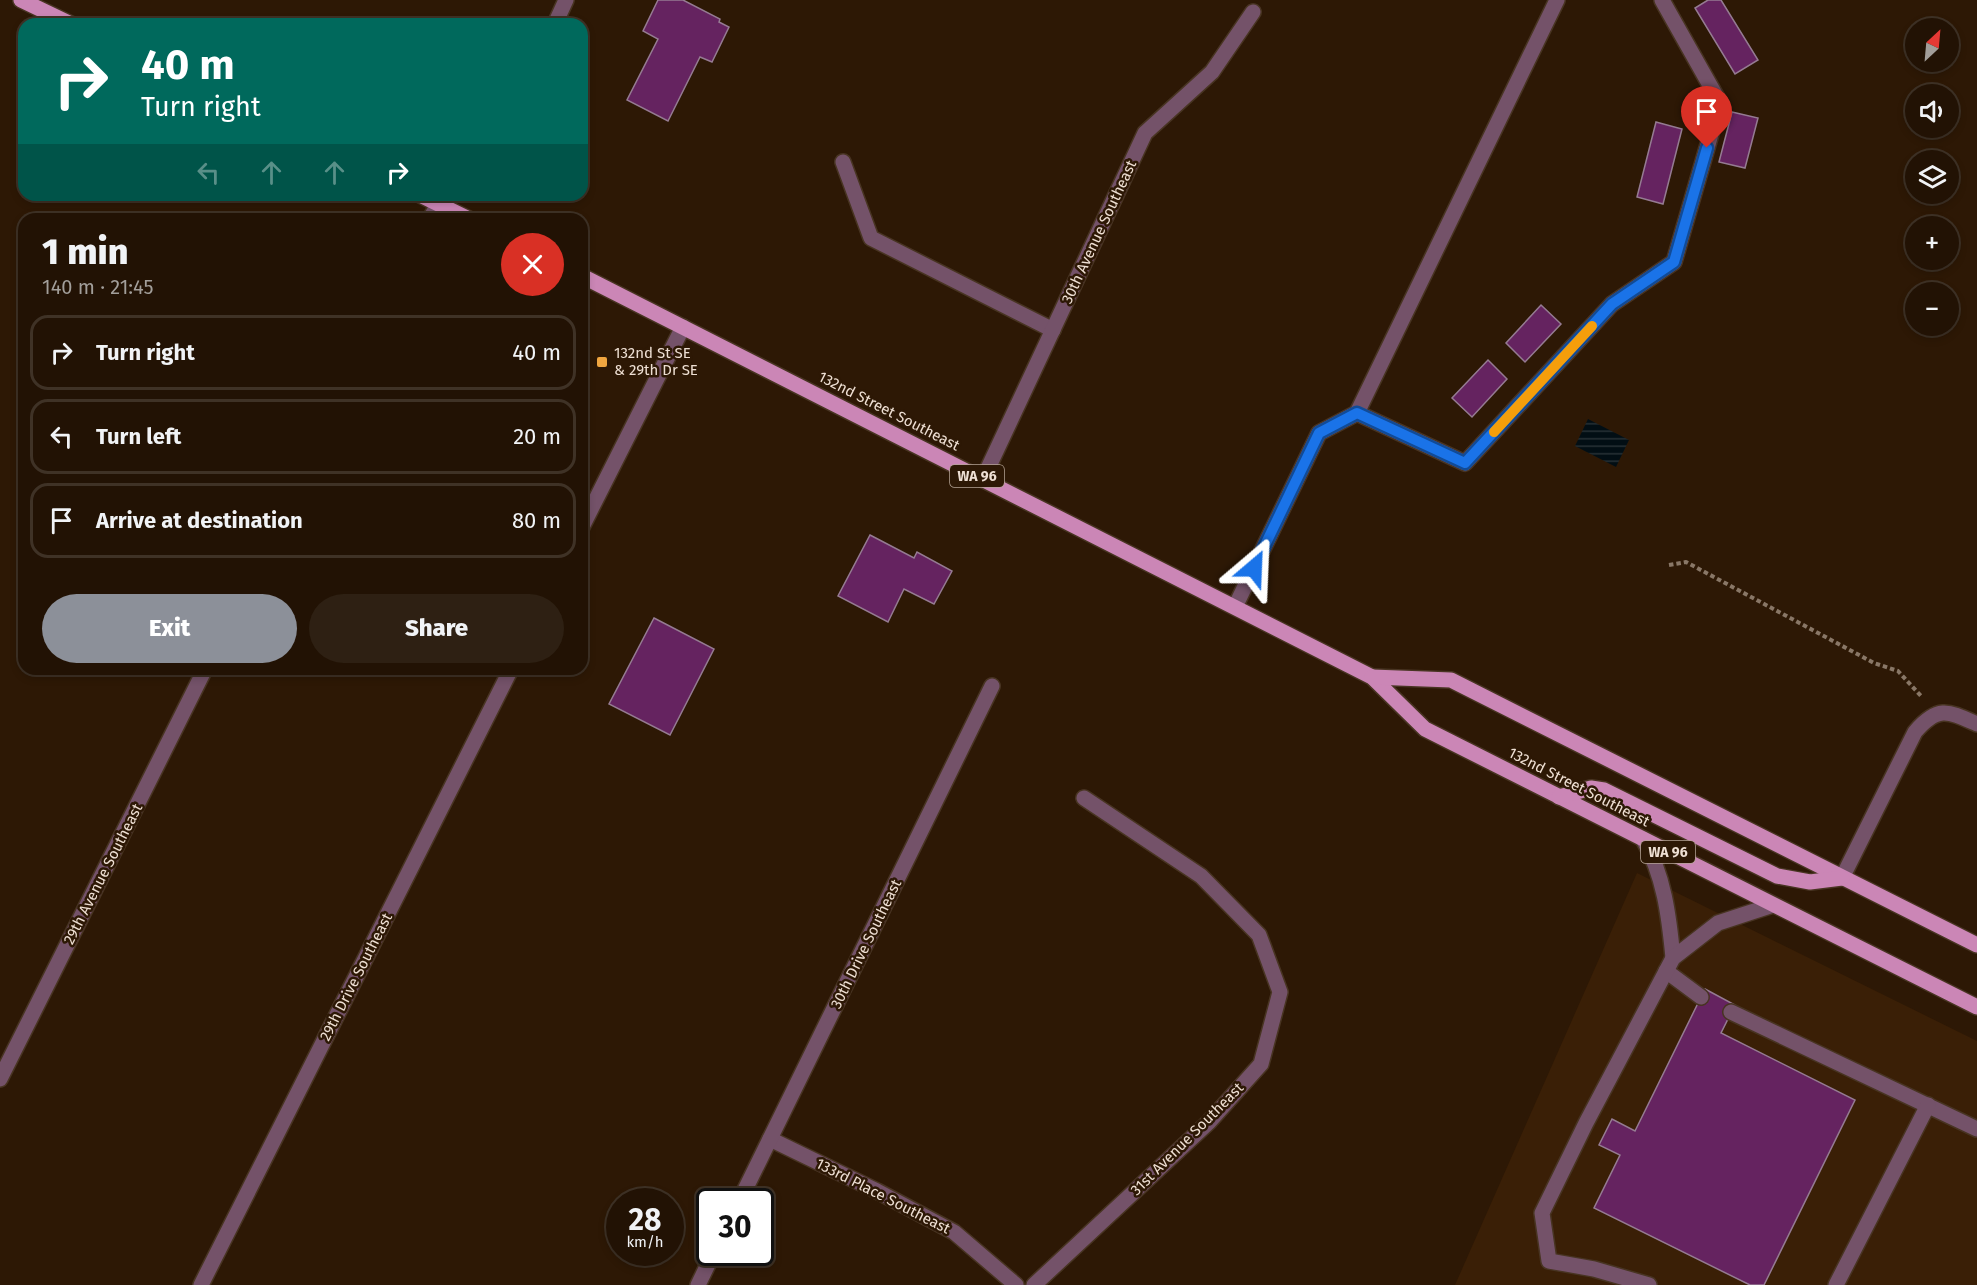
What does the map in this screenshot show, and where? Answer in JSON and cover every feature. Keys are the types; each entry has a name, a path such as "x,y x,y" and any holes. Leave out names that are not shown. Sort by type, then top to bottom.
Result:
{"main road":[{"path":"21,0 58,18"},
{"path":"445,201 461,213"},
{"name":"132nd Street Southeast","path":"588,279 1372,677 1425,729 1977,1007"},
{"name":"132nd Street Southeast","path":"1372,677 1451,680 1977,945"},
{"path":"1559,797 1591,788 1604,790 1777,876 1810,882 1842,878"}],"street":[{"path":"558,18 566,0"},
{"path":"1235,607 1319,433 1357,413 1557,0"},
{"path":"1357,413 1465,463 1612,304 1674,262 1720,103 1662,0"},
{"name":"30th Avenue Southeast","path":"983,479 1145,133 1212,72 1253,12"},
{"path":"843,162 871,238 1053,330"},
{"path":"588,515 683,327"},
{"name":"29th Avenue Southeast","path":"0,1079 202,675"},
{"name":"29th Drive Southeast","path":"201,1285 508,675"},
{"name":"30th Drive Southeast","path":"746,1188 992,686"},
{"path":"1842,878 1915,732 1936,713 1951,712 1977,724"},
{"name":"31st Avenue Southeast","path":"1034,1285 1209,1122 1261,1064 1280,992 1259,935 1201,876 1084,798"},
{"path":"1643,839 1657,863 1670,921 1670,964 1701,997"},
{"path":"1648,1285 1594,1269 1549,1261 1542,1213 1586,1123 1670,964 1718,923 1773,905"},
{"path":"1731,1012 1977,1129"},
{"path":"1836,1285 1928,1105"},
{"name":"133rd Place Southeast","path":"770,1139 877,1191 954,1232 1016,1285"},
{"path":"698,1285 707,1266"}],"path":[{"path":"1669,565 1686,562 1874,663 1898,671 1936,713"}],"shaded area":[{"path":"1588,419 1629,440 1616,467 1575,446"},
{"path":"1637,873 1977,1041 1977,1285 1455,1285"}],"building":[{"path":"658,0 683,0 720,19 719,22 729,27 712,62 700,57 668,121 627,100 658,39 643,31"},
{"path":"1708,0 1721,0 1758,60 1735,74 1695,8"},
{"path":"1732,112 1758,118 1745,168 1719,162"},
{"path":"1656,122 1682,129 1663,204 1637,197"},
{"path":"1541,305 1561,324 1525,362 1506,343"},
{"path":"1488,360 1507,379 1472,417 1452,398"},
{"path":"870,535 914,558 917,552 952,571 934,604 904,589 888,622 838,596"},
{"path":"654,618 714,649 670,735 609,704"},
{"path":"1705,989 1735,1005 1721,1033 1855,1100 1764,1285 1750,1285 1594,1208 1620,1155 1599,1145 1612,1119 1635,1131"}],"slow traffic":[{"path":"1494,432 1592,326"}],"place":[{"name":"132nd St SE & 29th Dr SE","path":"602,362"}],"route":[{"path":"1254,568 1319,433 1357,413 1465,463 1612,304 1674,262 1707,148"}]}
